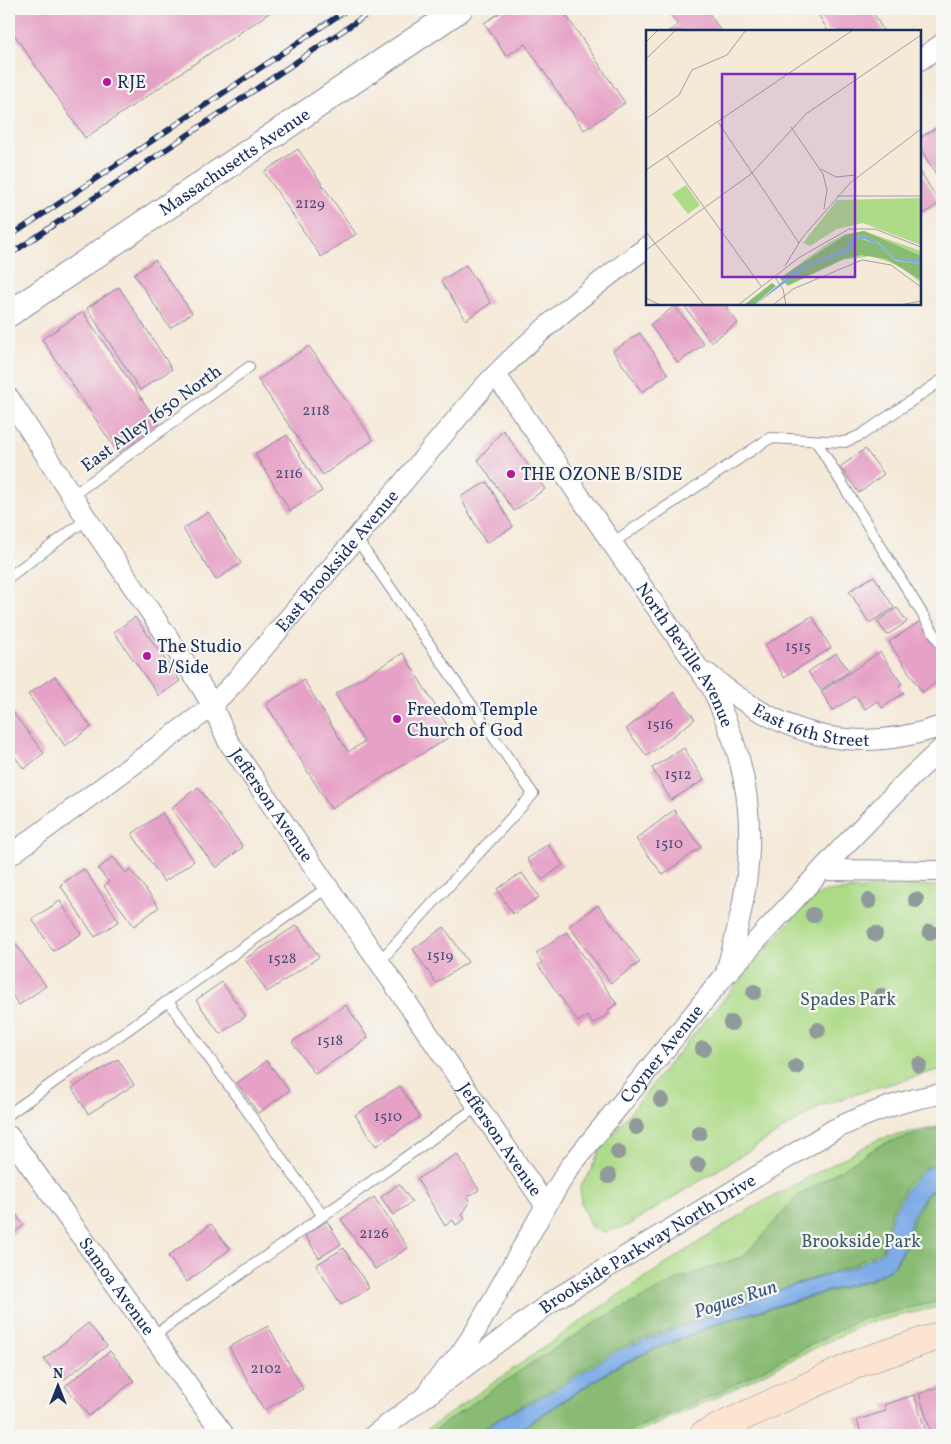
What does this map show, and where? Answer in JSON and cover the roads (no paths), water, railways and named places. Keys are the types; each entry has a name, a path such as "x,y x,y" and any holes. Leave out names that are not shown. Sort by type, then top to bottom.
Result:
{"main road":[{"path":"703,1435 861,1362 942,1335"}],"street":[{"name":"Massachusetts Avenue","path":"9,314 460,9"},
{"path":"921,59 942,44"},
{"name":"East Brookside Avenue","path":"9,856 206,711 233,684 511,358 571,305 646,248"},
{"name":"North Beville Avenue","path":"496,375 712,688 727,721 741,766 748,816 749,862 745,898 725,975"},
{"name":"Jefferson Avenue","path":"9,398 201,686 212,705 228,741 546,1206"},
{"name":"East 16th Street","path":"695,663 733,693 777,720 811,733 846,740 882,740 917,735 942,726"},
{"name":"Coyner Avenue","path":"429,1395 432,1385 460,1354 474,1332 546,1206 570,1168 725,975 822,870 909,779 942,748"},
{"path":"822,870 942,871"},
{"name":"Brookside Parkway North Drive","path":"374,1435 554,1300 833,1130 903,1102 942,1094"},
{"name":"Samoa Avenue","path":"9,1136 224,1435"}],"lane":[{"name":"East Alley 1650 North","path":"73,495 249,367"},
{"path":"612,543 770,438 846,442 861,435 942,380"},
{"path":"816,441 942,646"},
{"path":"9,577 88,519"},
{"path":"356,538 532,794 379,962"},
{"path":"9,1114 328,887"},
{"path":"168,1001 323,1216"},
{"path":"153,1336 478,1106"}],"water":[{"path":"942,1166 942,1185 927,1193 912,1217 907,1240 894,1266 873,1278 723,1321 615,1367 511,1435 477,1435 499,1419 557,1389 615,1352 785,1288 852,1268 883,1252 893,1213 909,1186 927,1168"}],"railway":[{"path":"9,237 348,9"},
{"path":"9,255 375,9"}],"place":[{"name":"RJE","path":"107,82"},
{"name":"THE OZONE B/SIDE","path":"511,474"},
{"name":"The Studio B/Side","path":"147,656"},
{"name":"Freedom Temple Church of God","path":"397,719"}],"park label":[{"name":"Spades Park","path":"848,999"},
{"name":"Brookside Park","path":"861,1241"}],"water label":[{"name":"Pogues Run","path":"735,1298"}]}
